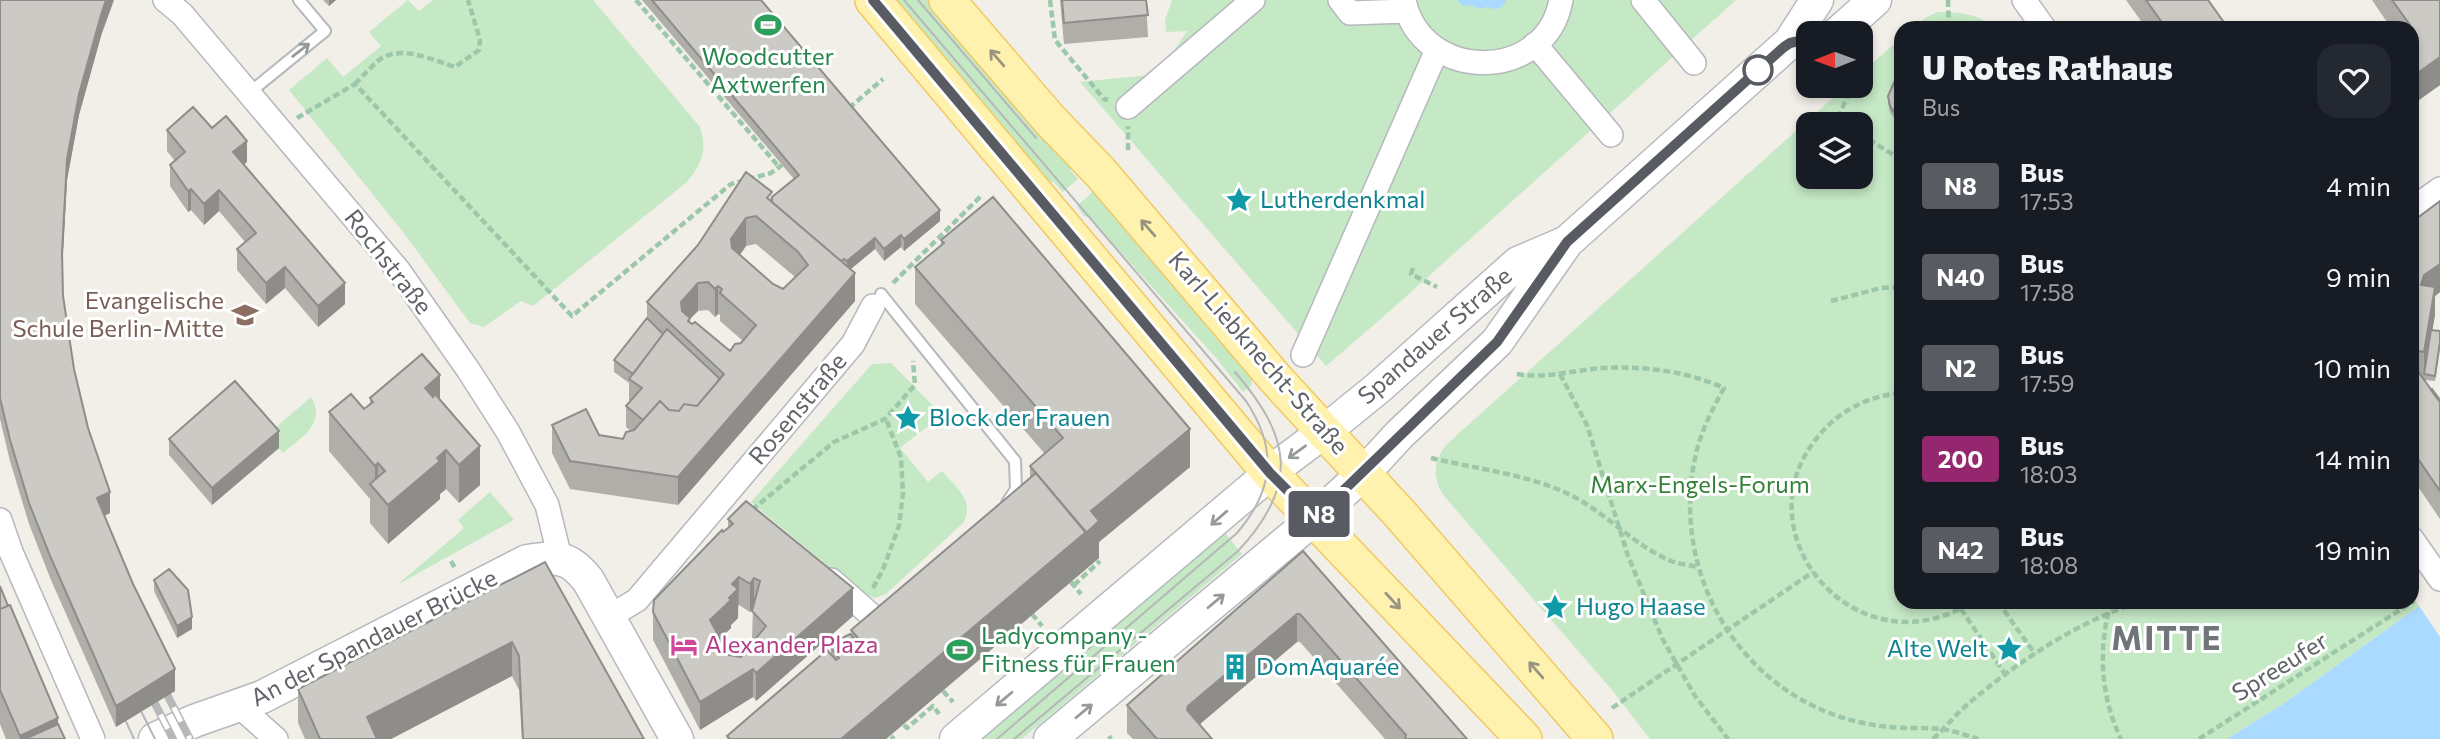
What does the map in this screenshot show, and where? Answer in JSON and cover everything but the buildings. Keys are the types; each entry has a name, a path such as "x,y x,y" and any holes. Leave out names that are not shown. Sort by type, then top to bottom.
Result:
{"main road":[{"path":"873,0 1270,473 1524,739"},
{"name":"Karl-Liebknecht-Straße","path":"947,0 1050,120 1101,173 1275,378 1364,473 1595,739"}],"street":[{"name":"Rochstraße","path":"165,0 182,14 399,271 508,432 547,505 560,558"},
{"path":"1128,107 1253,0"},
{"path":"1340,0 1350,13 1405,6 1424,39 1437,50 1455,60 1476,64 1497,63 1517,56 1535,44 1554,20 1561,0"},
{"path":"1643,0 1694,63"},
{"name":"Spandauer Straße","path":"1808,21 1817,0"},
{"path":"1851,21 1874,0"},
{"path":"2024,0 2039,21"},
{"path":"1535,44 1611,135"},
{"name":"Spandauer Straße","path":"1050,739 1315,518 1364,473 1399,435 1497,342 1567,242 1796,44"},
{"path":"1303,355 1437,50"},
{"path":"2419,204 2440,189"},
{"name":"Spandauer Straße","path":"948,727 1378,388 1518,263 1567,242"},
{"name":"Rosenstraße","path":"609,617 637,600 853,344 877,300"},
{"path":"724,496 749,513"},
{"path":"0,520 11,552 93,739"},
{"path":"2419,550 2439,577"},
{"path":"560,558 576,565 588,580 677,739"},
{"name":"An der Spandauer Brücke","path":"155,739 194,721 262,697 527,561 560,558"},
{"path":"814,566 868,614"},
{"path":"239,706 276,739"}],"lane":[{"path":"248,93 326,31 299,0"},
{"path":"877,300 1016,461 1016,489 1002,512"}],"path":[{"path":"279,129 355,84 382,58 397,53 414,54 455,67 479,50 480,40 468,0"},
{"path":"355,84 572,316 731,184 771,173 780,166 636,0"},
{"path":"1050,0 1055,40 1104,99 1128,107"},
{"path":"1948,0 1949,21"},
{"path":"846,111 883,79"},
{"path":"1873,142 1894,155"},
{"path":"877,300 981,196"},
{"path":"1413,268 1410,274 1437,287"},
{"path":"1831,301 1894,287"},
{"path":"749,513 834,442 886,419 915,385 912,352"},
{"path":"1517,374 1532,377 1604,368 1678,372 1701,377 1724,388 1706,423 1698,446 1689,510 1698,567 1705,589 1726,630 1763,672 1814,706 1851,720 1881,726 1943,729 1978,739"},
{"path":"1560,374 1587,425 1628,556 1645,600 1695,696 1728,739"},
{"path":"1894,394 1866,401 1845,412 1826,427 1805,456 1795,490 1793,513 1801,548 1813,572 1840,600 1865,614 1899,622 1921,622 1961,609 2006,674"},
{"path":"868,614 899,526 901,458 886,419"},
{"path":"1431,458 1532,481 1562,491 1587,505 1645,547 1673,562 1698,567"},
{"path":"1081,594 1072,584 1100,561"},
{"path":"1612,708 1813,572"},
{"path":"2003,609 2035,654"},
{"path":"2109,609 2102,672 2109,709 2121,739"},
{"path":"1933,739 1966,706 2035,654 2067,634 2122,609"},
{"name":"Spreeufer","path":"2199,739 2402,609"},
{"path":"1031,614 1042,626"},
{"path":"943,691 953,702"},
{"path":"904,725 907,728 933,706 948,727"}],"green space":[{"path":"408,0 419,11 433,0 593,0 700,127 702,135 702,156 687,182 533,306 521,301 484,327 470,323 403,232 289,90 327,58 343,77 381,46 369,32"},
{"path":"891,0 934,0 1077,163 1070,170 1078,179 1063,192 1053,181 1046,188"},
{"path":"1172,0 1736,0 1326,366 1080,82 1159,74 1187,31 1166,32 1165,20"},
{"path":"1937,12 1953,12 1968,14 1984,21 1921,21"},
{"name":"Marx-Engels-Forum","path":"1894,44 1894,609 2415,609 2286,702 2227,739 1650,739 1612,690 1444,496 1437,482 1437,463 1447,444 1796,131 1796,189 1873,189 1873,112 1817,112 1833,98 1873,98 1873,63"},
{"path":"1099,186 1256,371 1252,385 1243,392 1217,359 1077,206"},
{"path":"891,363 942,415 900,448 928,482 942,471 958,489 967,508 963,523 886,594 875,598 860,593 751,502 872,364"},
{"path":"311,397 315,406 314,422 304,436 283,453 267,435"},
{"path":"490,492 514,520 397,585 464,528 458,520"},
{"path":"1221,528 1242,554 1022,739 974,739"}],"water":[{"path":"1457,0 1506,1 1500,8 1492,9 1486,6 1486,9 1473,5 1463,6"},
{"path":"2440,591 2440,739 2227,739 2286,702 2415,609 2419,609 2419,606"}],"pier":[{"path":"2440,588 2440,637 2419,606 2419,602"}],"tram line":[{"path":"904,0 1246,401 1263,436 1267,453 1265,485 1259,501 1237,533 997,739"},
{"path":"918,0 1036,138"},
{"path":"1014,739 1238,551 1258,527 1272,504 1279,482 1281,461 1277,440 1268,418 1235,372"},
{"path":"133,695 155,739"},
{"path":"118,704 134,739"}],"railway":[{"path":"159,679 190,739"},
{"path":"146,686 173,739"}],"bus line":[{"name":"N8","path":"873,0 1270,473 1315,518 1497,342 1567,242 1784,47 1796,42"}],"place":[{"name":"Woodcutter Axtwerfen","path":"768,25"},
{"name":"Lutherdenkmal","path":"1239,200"},
{"name":"Evangelische Schule Berlin-Mitte","path":"245,315"},
{"name":"Block der Frauen","path":"908,418"},
{"name":"Hugo Haase","path":"1555,607"},
{"name":"Alexander Plaza","path":"684,645"},
{"name":"Alte Welt","path":"2009,649"},
{"name":"Ladycompany - Fitness für Frauen","path":"960,650"},
{"name":"DomAquarée","path":"1235,667"}],"district":[{"name":"MITTE","path":"2167,639"}]}
